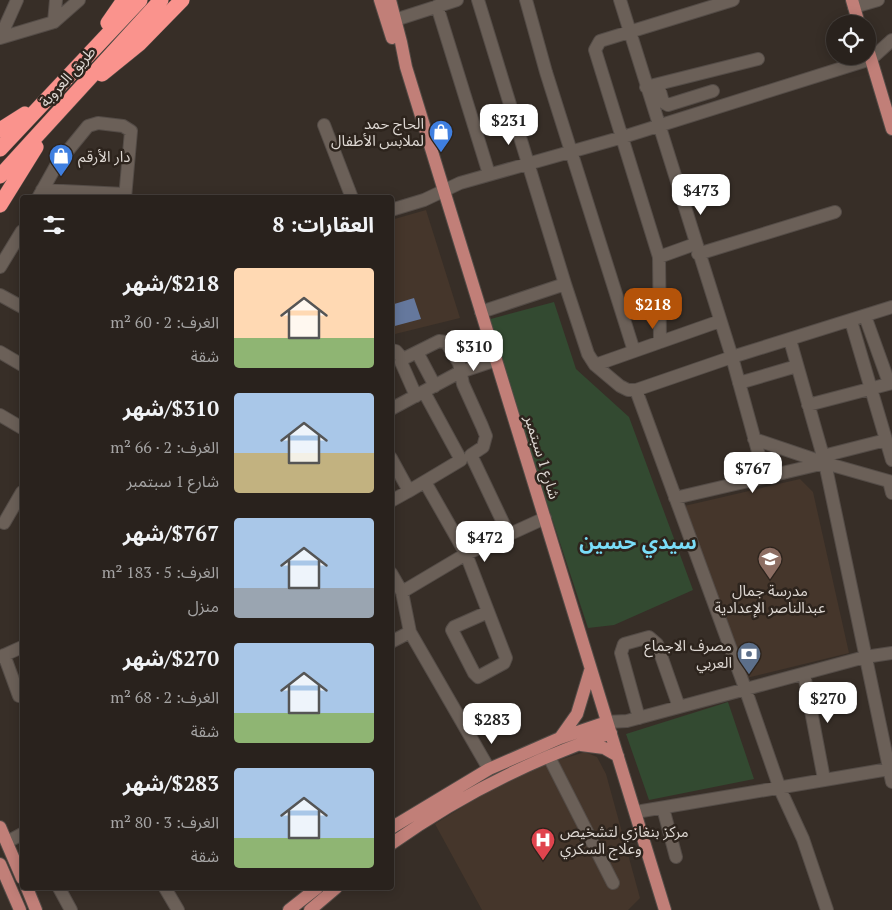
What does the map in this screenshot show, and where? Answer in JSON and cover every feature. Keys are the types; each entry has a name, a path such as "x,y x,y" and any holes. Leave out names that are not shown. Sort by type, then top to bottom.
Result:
{"highway":[{"path":"70,75 124,0"},
{"name":"طريق العروبة","path":"0,149 140,0"},
{"name":"طريق العروبة","path":"0,176 161,0"},
{"path":"78,90 139,44 182,0"},
{"path":"0,130 38,107"},
{"path":"0,205 55,116"}],"main road":[{"path":"380,0 394,43 406,68"},
{"path":"390,0 406,68"},
{"path":"873,65 888,104 892,129"},
{"name":"شارع 1 سبتمبر","path":"406,68 545,518 590,671 636,812 661,908"},
{"path":"560,738 577,714 590,671"},
{"path":"394,826 489,769 560,738 609,728"},
{"path":"394,842 458,801 548,755 609,728"},
{"path":"573,745 604,748 618,756"},
{"path":"0,827 20,873"},
{"path":"0,864 20,910"},
{"path":"27,890 36,910"},
{"path":"290,910 315,890"},
{"path":"310,910 334,890"}],"street":[{"path":"0,38 17,0"},
{"path":"54,22 56,0"},
{"path":"0,38 54,22 80,0"},
{"path":"395,20 457,0"},
{"path":"478,0 588,354 595,365 620,386 628,390 636,390 732,357 892,307"},
{"path":"526,0 546,72 634,351"},
{"path":"620,0 629,32 652,85 664,102 668,105 713,91"},
{"path":"660,342 659,257 595,50 600,41 697,6 733,0"},
{"path":"853,4 878,0"},
{"path":"437,6 489,174"},
{"path":"876,50 892,40"},
{"path":"652,85 758,58"},
{"path":"394,209 489,174 623,138 719,107 838,65"},
{"path":"706,72 719,107"},
{"path":"652,85 658,126 732,357 765,477"},
{"path":"88,195 40,194 57,164 84,130 98,123 124,126 130,131 125,195"},
{"path":"324,124 351,195"},
{"path":"659,257 697,249 835,212"},
{"path":"0,267 20,238"},
{"path":"481,312 565,284"},
{"path":"0,295 20,306"},
{"path":"808,405 891,383 865,316"},
{"path":"595,365 720,321"},
{"path":"851,321 892,460"},
{"path":"636,812 780,789 824,779 891,776 824,459 790,340"},
{"path":"394,499 425,482 466,457 483,447 486,436 463,384 459,363 446,342 439,341 403,359 401,366 425,391 466,457 508,533"},
{"path":"394,351 403,359"},
{"path":"0,352 20,364"},
{"path":"417,352 425,391"},
{"path":"394,408 460,372 496,360"},
{"path":"739,383 797,366"},
{"path":"636,390 780,789 803,839 827,910"},
{"path":"0,415 20,427"},
{"path":"754,439 824,459 891,485"},
{"path":"675,498 765,477 824,459 889,445"},
{"path":"394,464 409,491"},
{"path":"425,482 466,554 478,581 506,660 478,676 474,673 452,630 454,627 488,612"},
{"path":"4,523 20,495"},
{"path":"402,592 466,554 508,533 545,518"},
{"path":"394,578 402,592 410,632 489,769"},
{"path":"394,640 410,632"},
{"path":"633,719 620,653 624,644 649,637 657,644 679,707"},
{"path":"20,648 2,656 20,697"},
{"path":"609,728 633,719 745,688 865,657 892,653"},
{"path":"804,674 824,779"},
{"path":"548,755 613,883"},
{"path":"662,808 676,857"},
{"path":"7,842 20,835"},
{"path":"60,890 70,910"},
{"path":"166,890 178,910"}],"shaded area":[{"path":"426,210 460,318 394,334 394,219"},
{"name":"مدرسة جمال عبدالناصر الإعدادية","path":"800,479 813,492 849,653 742,679 680,507"},
{"name":"مركز بنغازي لتشخيص وعلاج السكري","path":"585,752 597,757 606,774 640,898 628,910 482,910 435,824 517,773"}],"green space":[{"path":"554,302 576,369 629,417 693,590 614,625 588,628 487,320"},
{"path":"728,702 754,779 649,800 626,734"}],"water":[{"path":"414,298 421,319 394,326 394,304"}],"place":[{"name":"الحاج حمد لملابس الأطفال","path":"441,153"},
{"name":"دار الأرقم","path":"61,177"},
{"name":"مدرسة جمال عبدالناصر الإعدادية","path":"770,580"},
{"name":"مصرف الاجماع العربي","path":"749,675"},
{"name":"مركز بنغازي لتشخيص وعلاج السكري","path":"543,861"}],"district":[{"name":"سيدي حسين","path":"638,541"}]}
